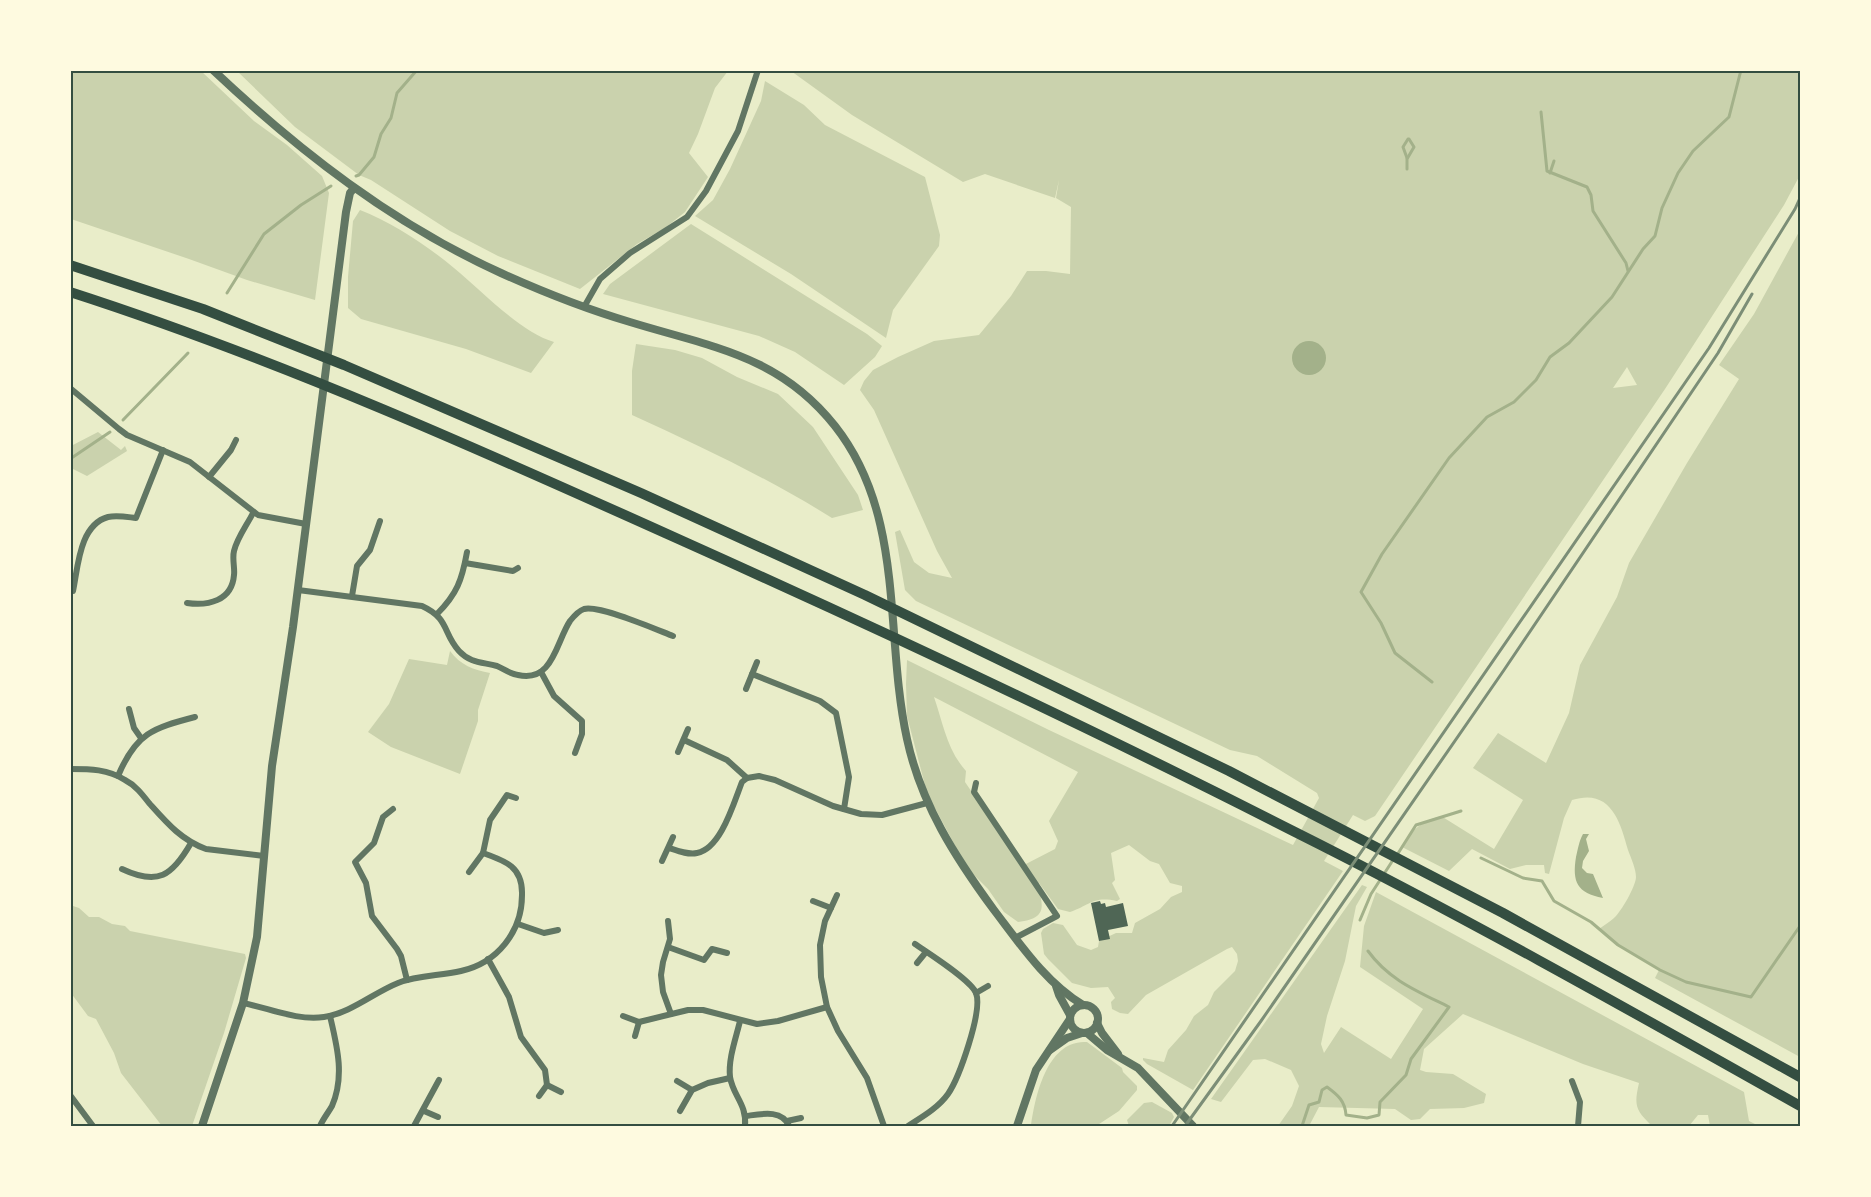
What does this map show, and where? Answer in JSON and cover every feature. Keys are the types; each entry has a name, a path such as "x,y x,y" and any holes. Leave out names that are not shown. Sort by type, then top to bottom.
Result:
{"highway":[{"path":"70,265 203,309 345,365 631,489 865,595 1023,670 1309,812 1441,881 1800,1077"},
{"path":"70,291 267,362 561,486 927,652 1296,832 1425,900 1800,1106"}],"street":[{"path":"213,70 296,143 354,188 397,217 475,261 535,288 584,307 734,352 772,371 798,389 834,425 863,471 878,511 887,564 897,680 908,742 927,802 960,864 1015,938 1056,986 1083,1005 1095,1010 1097,1023 1102,1033 1119,1055"},
{"path":"584,307 600,279 630,253 687,217 706,191 738,131 758,70"},
{"path":"202,1126 243,1003 258,929 275,746 298,590 346,212 350,193 354,188"},
{"path":"70,388 127,435 190,462 254,513 263,517 306,524"},
{"path":"209,477 231,450 236,440"},
{"path":"73,591 81,551 92,527 109,517 136,518 164,450"},
{"path":"187,603 203,605 214,603 228,592 234,576 234,550 254,513"},
{"path":"352,596 357,566 370,550 380,521"},
{"path":"437,614 456,592 467,552"},
{"path":"465,563 513,571 518,568"},
{"path":"298,590 415,604 428,609 437,614 445,624 458,650 469,659 499,667 515,675 528,676 541,672 553,660 575,614 587,608 605,611 673,636"},
{"path":"746,689 757,662"},
{"path":"541,672 554,696 582,721 582,734 575,753"},
{"path":"752,674 820,701 836,713 849,777 844,810"},
{"path":"129,709 134,728 141,738"},
{"path":"118,776 129,752 141,738 162,726 195,717"},
{"path":"678,752 688,729"},
{"path":"684,740 727,760 747,778"},
{"path":"70,769 101,770 118,776 131,784 169,826 191,843 206,849 264,856"},
{"path":"669,848 696,854 712,845 726,821 742,782 747,778 759,776 775,780 844,810 861,814 882,815 927,802"},
{"path":"976,783 974,792 1057,916 1015,938"},
{"path":"469,872 483,853 490,820 507,795 516,798"},
{"path":"393,809 383,817 374,843 355,862 366,883 372,916 397,949 407,980"},
{"path":"662,861 673,837"},
{"path":"122,869 140,877 158,877 174,867 191,843"},
{"path":"243,1003 306,1018 330,1016 407,980 464,970 488,959 508,941 518,924 522,895 520,878 515,870 504,860 483,853"},
{"path":"837,895 825,921 820,945 820,977 827,1007 838,1031 867,1078 884,1126"},
{"path":"813,901 831,908"},
{"path":"668,921 670,939 661,975 663,992 670,1014"},
{"path":"518,924 544,933 558,930"},
{"path":"908,1126 938,1106 948,1094 970,1041 976,1006 976,993 967,982 915,944"},
{"path":"668,947 704,960 712,948 727,953"},
{"path":"917,963 926,952"},
{"path":"488,959 509,997 521,1037 545,1070 547,1085 538,1096"},
{"path":"976,993 988,986"},
{"path":"1056,986 1072,1027 1138,1068 1193,1126"},
{"path":"1017,1126 1040,1063 1075,1008 1083,1005"},
{"path":"623,1016 639,1022 688,1010 703,1010 757,1024 778,1021 827,1007"},
{"path":"320,1126 331,1107 340,1072 330,1016"},
{"path":"740,1021 731,1060 730,1078 746,1116 745,1126"},
{"path":"635,1036 639,1022"},
{"path":"1049,1051 1067,1038 1093,1030 1097,1023"},
{"path":"680,1110 692,1090 708,1083 730,1078"},
{"path":"414,1126 440,1080"},
{"path":"676,1081 692,1090"},
{"path":"1572,1081 1580,1102 1578,1126"},
{"path":"547,1085 561,1092"},
{"path":"70,1095 93,1126"},
{"path":"424,1111 438,1118"},
{"path":"746,1116 773,1113 788,1124 801,1118"}],"shaded area":[{"path":"71,70 201,71 254,121 287,145 322,176 329,193 315,300 247,280 71,219"},
{"path":"237,71 728,71 715,88 689,153 708,177 685,212 665,228 637,244 580,289 498,256 450,231 371,180 359,175 295,127"},
{"path":"791,71 1800,71 1800,175 1784,205 1665,389 1375,816 1365,821 1353,815 1324,861 1343,871 1193,1090 1147,1064 1143,1058 1164,1062 1168,1050 1186,1030 1194,1016 1208,1005 1214,992 1235,971 1238,961 1237,954 1232,947 1227,949 1146,995 1128,1014 1112,1009 1111,1002 1115,998 1108,987 1091,988 1072,983 1044,954 1041,933 1043,929 1053,923 1063,925 1077,945 1091,950 1098,947 1099,941 1116,933 1132,933 1135,923 1160,909 1171,897 1182,892 1182,886 1170,883 1159,864 1150,861 1129,845 1111,853 1115,880 1112,883 1120,899 1117,901 1097,900 1070,912 1058,909 1039,883 1042,906 1038,915 1018,922 1004,912 988,889 967,868 927,793 907,716 907,660 1293,845 1319,798 1317,793 1257,756 1230,750 916,601 905,590 895,532 900,530 914,562 929,573 952,578 937,551 874,410 860,390 873,370 898,357 934,341 979,335 1011,296 1027,271 1070,274 1071,207 1056,198 1059,180 1055,198 985,174 963,182 852,115","holes":["1627,367 1637,385 1613,388","934,697 1078,772 1049,821 1058,841 1055,849 1022,866 965,782 966,771 950,745"]},
{"path":"765,81 804,105 825,125 925,177 940,235 939,246 893,310 886,338 791,274 695,216 713,200 730,169 761,101"},
{"path":"360,210 397,228 433,251 515,320 541,337 554,342 531,373 466,349 361,319 348,308 353,221"},
{"path":"691,224 867,334 882,346 875,357 844,385 795,352 759,336 603,294 610,284"},
{"path":"1800,230 1800,1057 1655,978 1659,970 1618,945 1599,929 1620,910 1631,892 1636,877 1617,818 1604,803 1585,797 1572,800 1564,818 1549,874 1545,873 1544,865 1526,865 1510,869 1472,849 1449,871 1402,847 1418,827 1441,816 1494,849 1523,800 1473,768 1498,733 1546,763 1569,713 1580,665 1617,597 1629,563 1739,379 1719,365 1754,314"},
{"path":"1309,341 1321,346 1326,358 1321,370 1309,375 1297,370 1292,358 1297,346"},
{"path":"636,344 675,350 702,358 737,377 778,394 813,427 858,495 863,510 832,518 759,476 632,415 632,371"},
{"path":"98,432 121,450 125,446 127,451 87,476 71,468 71,446"},
{"path":"450,651 468,666 490,673 478,710 478,721 460,774 391,747 368,732 389,704 409,659 447,665"},
{"path":"1583,834 1589,834 1586,839 1589,851 1582,868 1587,873 1593,874 1603,898 1587,893 1576,880 1576,857"},
{"path":"1362,885 1367,887 1356,906 1345,961 1327,1016 1321,1044 1324,1053 1341,1027 1391,1059 1423,1009 1360,967 1364,926 1376,892 1744,1092 1749,1121 1759,1126 1710,1126 1708,1115 1698,1115 1689,1126 1652,1126 1637,1107 1639,1083 1583,1064 1463,1014 1424,1049 1420,1070 1453,1074 1486,1094 1484,1103 1464,1108 1430,1109 1420,1119 1411,1120 1395,1109 1319,1107 1309,1126 1278,1126 1292,1106 1299,1086 1291,1070 1265,1059 1253,1060 1221,1102 1211,1099"},
{"path":"73,906 89,917 99,917 112,924 125,926 130,931 245,954 246,958 224,1033 192,1126 162,1126 121,1073 114,1053 96,1019 88,1016 71,993 73,978 70,969 70,907"},
{"path":"1087,1042 1122,1068 1137,1086 1137,1090 1119,1111 1096,1126 1031,1126 1040,1086 1053,1060 1062,1050 1073,1044"},
{"path":"1152,1102 1172,1113 1174,1117 1169,1126 1129,1126 1127,1120 1144,1103"}],"building":[{"path":"1100,901 1101,904 1105,903 1106,907 1123,903 1128,926 1108,930 1110,939 1099,941 1091,903"}],"waterway":[{"path":"356,176 374,157 381,134 391,118 397,93 417,70"},
{"path":"1432,682 1395,653 1381,623 1361,592 1382,554 1449,458 1487,417 1514,402 1536,380 1550,357 1569,343 1612,297 1643,249 1655,236 1662,208 1678,173 1693,151 1729,117 1741,70"},
{"path":"1541,112 1547,171 1587,187 1591,195 1593,211 1626,263 1628,271"},
{"path":"1407,158 1403,147 1408,139"},
{"path":"1407,169 1407,159 1414,147 1409,139"},
{"path":"1550,173 1554,161"},
{"path":"227,293 264,234 301,205 331,186"},
{"path":"123,420 188,353"},
{"path":"70,459 110,432"},
{"path":"1397,855 1416,825 1461,811"},
{"path":"1481,858 1523,878 1542,881 1554,901 1591,922 1618,945 1660,970 1686,982 1751,997 1800,926"},
{"path":"1360,920 1371,894 1393,860"},
{"path":"1302,1126 1309,1105 1319,1102 1322,1090 1327,1087 1340,1099 1346,1115 1367,1118 1379,1115 1380,1102 1406,1075 1411,1059 1449,1007 1394,977 1368,951"}],"railway":[{"path":"1172,1126 1709,348 1800,198"},
{"path":"1185,1126 1261,1021 1504,670 1718,353 1752,294"}]}
